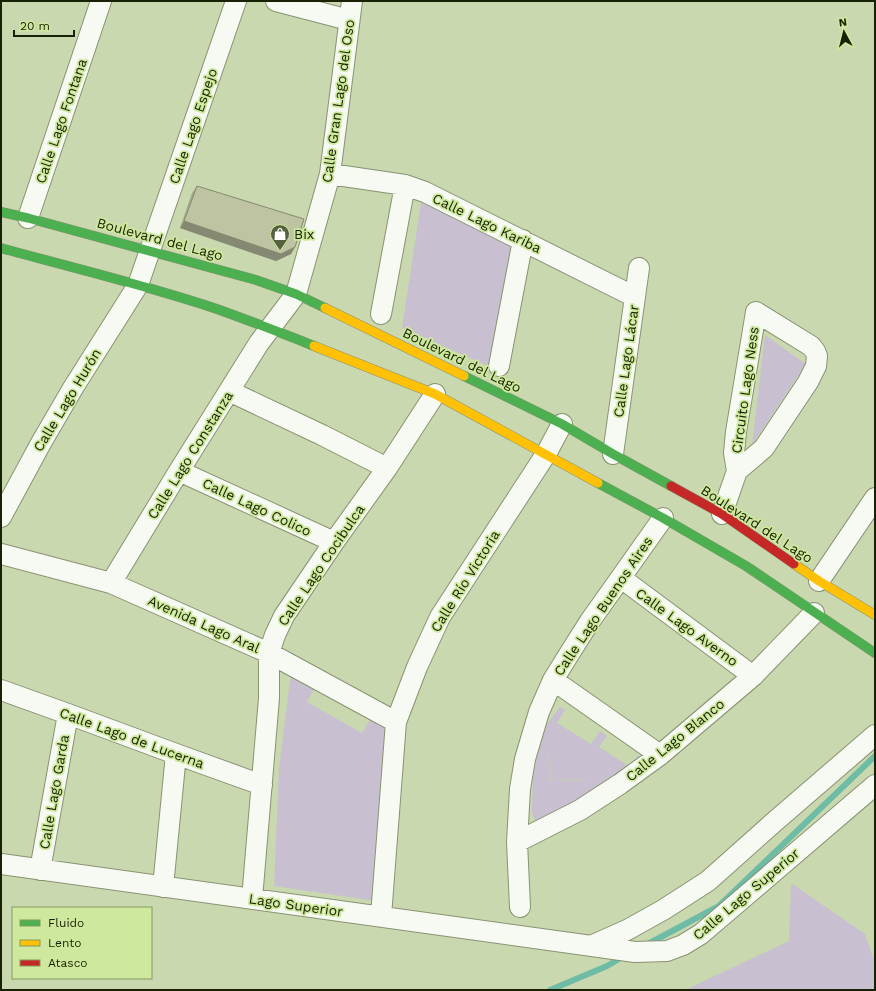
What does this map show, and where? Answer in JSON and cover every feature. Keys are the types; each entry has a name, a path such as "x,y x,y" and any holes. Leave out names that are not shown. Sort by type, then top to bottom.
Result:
{"street":[{"name":"Calle Lago Fontana","path":"28,218 101,1"},
{"name":"Calle Lago Espejo","path":"138,285 236,1"},
{"path":"276,1 349,20"},
{"name":"Calle Gran Lago del Oso","path":"296,294 330,174 352,1"},
{"name":"Calle Lago Kariba","path":"330,174 405,186 425,192 635,297"},
{"path":"381,314 405,186"},
{"name":"Boulevard del Lago","path":"1,212 150,250 256,280 296,294 562,424 722,514 819,581 875,615"},
{"path":"499,366 523,240"},
{"path":"1,248 138,285 270,328 435,394 662,518 746,566 814,613 875,652"},
{"name":"Calle Lago Lácar","path":"613,454 639,268"},
{"name":"Calle Lago Hurón","path":"1,517 73,388 138,285"},
{"name":"Calle Lago Constanza","path":"111,583 259,343 296,294"},
{"name":"Circuito Lago Ness","path":"722,514 737,471 734,453 736,432 756,312 811,346 817,356 816,366 808,382 764,448 737,471"},
{"path":"229,392 322,435 387,468"},
{"name":"Calle Lago Cocibulca","path":"252,899 269,698 269,653 275,635 284,616 334,542 387,468 435,394"},
{"name":"Calle Río Victoria","path":"381,916 396,722 417,667 440,617 546,454 562,424"},
{"name":"Calle Lago Colico","path":"179,471 334,542"},
{"path":"819,581 875,498"},
{"name":"Calle Lago Buenos Aires","path":"520,907 517,842 520,789 525,759 539,712 552,680 586,627 662,518"},
{"name":"Avenida Lago Aral","path":"1,554 111,583 269,653 396,722"},
{"name":"Calle Lago Averno","path":"621,578 753,676"},
{"name":"Calle Lago Blanco","path":"517,842 580,810 620,784 660,755 753,676 814,613"},
{"path":"552,680 660,755"},
{"name":"Calle Lago de Lucerna","path":"1,690 262,785"},
{"name":"Calle Lago Garda","path":"40,870 68,714"},
{"path":"600,947 663,910 708,881 875,735"},
{"path":"163,886 176,754"},
{"name":"Calle Lago Superior","path":"600,947 635,952 648,952 667,951 683,945 701,934 875,784"},
{"name":"Lago Superior","path":"1,864 600,947"}],"path":[{"path":"548,748 550,779 589,782"}],"shaded area":[{"path":"422,196 517,242 502,372 402,328"},
{"path":"765,335 806,364 752,445"},
{"path":"291,673 317,684 307,702 362,733 373,715 390,728 382,902 274,886 279,768"},
{"path":"560,707 565,710 557,723 591,744 600,731 607,736 599,747 630,767 638,755 643,761 615,783 536,822 532,813 533,759 547,724"},
{"path":"791,883 865,934 875,962 875,990 685,990 789,941"}],"building":[{"path":"197,186 304,219 295,247 281,254 184,221"}],"waterway":[{"path":"646,945 719,906 875,756"},
{"path":"550,990 607,966 624,956"}],"traffic: fast":[{"path":"1,212 256,280 296,294 325,308"},
{"path":"1,248 190,300 242,318 314,346"},
{"path":"464,376 562,424 671,486"},
{"path":"598,483 663,518 746,566 875,653"}],"traffic: slow":[{"path":"325,308 464,376"},
{"path":"314,346 435,394 598,483"},
{"path":"794,564 875,615"}],"traffic: jam":[{"path":"671,486 722,514 794,564"}],"place":[{"name":"Bix","path":"280,251"}]}
